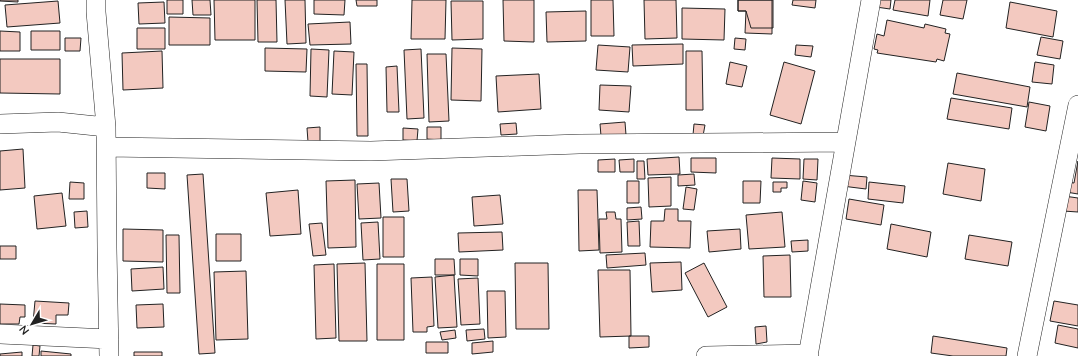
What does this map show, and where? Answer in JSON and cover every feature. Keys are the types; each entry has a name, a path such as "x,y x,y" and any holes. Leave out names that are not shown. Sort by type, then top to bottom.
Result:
{"street":[{"path":"0,334 109,347 107,146 96,0"},
{"path":"706,356 809,355 871,0"},
{"path":"1028,356 1078,105"},
{"path":"0,124 58,122 106,127"},
{"path":"107,146 371,151 579,144 846,142"}],"building":[{"path":"18,0 18,2 0,1"},
{"path":"167,0 183,0 183,14 167,14"},
{"path":"192,0 210,0 211,15 193,15"},
{"path":"214,0 255,0 255,40 215,40"},
{"path":"257,0 276,0 277,42 258,42"},
{"path":"285,0 305,0 306,43 287,44"},
{"path":"314,0 345,0 344,15 314,14"},
{"path":"356,0 377,0 377,6 357,6"},
{"path":"412,0 446,0 445,39 411,39"},
{"path":"503,0 534,0 534,42 504,41"},
{"path":"591,0 613,0 614,36 591,36"},
{"path":"644,0 676,0 677,38 645,39"},
{"path":"738,0 772,0 772,34 745,33 746,11 738,11"},
{"path":"738,0 773,0 773,28 751,28 746,11 738,11"},
{"path":"793,0 816,0 815,8 792,5"},
{"path":"877,0 891,0 890,9 876,7"},
{"path":"895,0 930,0 928,16 893,10"},
{"path":"943,0 967,0 963,19 940,15"},
{"path":"58,1 60,23 7,27 5,5"},
{"path":"451,1 483,1 483,39 452,40"},
{"path":"164,2 165,23 139,24 138,3"},
{"path":"1010,2 1057,11 1053,37 1006,28"},
{"path":"682,8 725,9 724,40 682,39"},
{"path":"586,11 586,41 547,42 546,12"},
{"path":"169,17 210,18 210,45 169,45"},
{"path":"887,20 924,28 925,24 946,29 945,33 950,34 944,61 937,59 936,62 877,53 878,50 874,49 877,34 884,36"},
{"path":"350,22 351,44 310,45 308,24"},
{"path":"137,28 165,28 165,49 137,49"},
{"path":"0,31 20,32 20,51 0,51"},
{"path":"31,31 60,31 60,50 31,50"},
{"path":"1041,37 1063,41 1060,59 1037,55"},
{"path":"65,38 81,38 80,51 65,51"},
{"path":"735,38 746,39 745,50 734,49"},
{"path":"683,44 683,64 633,66 632,45"},
{"path":"598,45 630,47 628,72 596,70"},
{"path":"796,45 813,46 811,57 795,55"},
{"path":"265,48 307,49 306,72 265,71"},
{"path":"452,48 482,49 481,101 451,100"},
{"path":"311,49 329,50 327,97 310,96"},
{"path":"421,49 424,118 407,119 404,50"},
{"path":"162,51 163,88 123,90 122,53"},
{"path":"334,51 354,52 352,95 332,94"},
{"path":"686,51 702,51 703,110 686,110"},
{"path":"427,54 446,54 449,121 429,122"},
{"path":"0,59 60,59 60,94 0,93"},
{"path":"730,62 747,66 742,87 726,84"},
{"path":"784,62 815,71 801,124 770,115"},
{"path":"1035,62 1054,65 1052,84 1032,82"},
{"path":"356,64 367,64 368,136 357,136"},
{"path":"397,66 399,112 387,112 386,67"},
{"path":"957,73 1030,87 1027,107 953,94"},
{"path":"539,74 541,109 498,112 496,76"},
{"path":"600,85 631,86 629,112 599,110"},
{"path":"951,98 1012,108 1009,129 947,119"},
{"path":"1029,102 1050,106 1046,131 1025,127"},
{"path":"625,122 626,135 601,136 600,124"},
{"path":"516,123 517,134 501,135 500,124"},
{"path":"694,124 705,125 703,136 693,135"},
{"path":"320,127 320,142 308,142 307,128"},
{"path":"427,127 441,127 441,140 427,139"},
{"path":"403,128 418,129 417,141 403,140"},
{"path":"23,149 25,188 0,190 0,151"},
{"path":"679,157 680,174 648,175 647,159"},
{"path":"691,158 716,158 716,173 691,172"},
{"path":"772,158 800,159 800,179 771,178"},
{"path":"615,159 615,172 598,172 598,160"},
{"path":"634,159 634,172 620,172 619,160"},
{"path":"804,159 818,159 817,180 803,179"},
{"path":"637,161 644,161 645,179 637,179"},
{"path":"1078,161 1078,194 1066,192 1067,182 1074,183"},
{"path":"948,163 985,169 981,201 943,194"},
{"path":"147,173 165,173 165,189 147,188"},
{"path":"203,174 215,353 199,354 187,175"},
{"path":"694,174 695,185 678,186 678,175"},
{"path":"843,175 867,177 866,189 842,186"},
{"path":"671,177 671,206 649,207 648,178"},
{"path":"391,179 407,179 409,211 393,212"},
{"path":"355,180 356,247 328,248 326,181"},
{"path":"627,181 639,181 639,203 627,203"},
{"path":"743,181 761,181 760,203 743,203"},
{"path":"803,181 817,183 815,202 801,200"},
{"path":"70,182 84,183 84,199 69,199"},
{"path":"773,182 787,182 787,188 781,188 781,192 773,192"},
{"path":"869,182 905,186 903,203 868,199"},
{"path":"379,183 381,218 359,219 357,184"},
{"path":"686,187 697,189 694,210 683,209"},
{"path":"298,190 301,234 270,236 266,193"},
{"path":"578,190 597,190 599,250 579,251"},
{"path":"62,193 66,226 37,229 34,196"},
{"path":"500,195 503,224 474,226 472,197"},
{"path":"1064,196 1078,198 1078,212 1063,211"},
{"path":"849,199 884,205 881,225 846,219"},
{"path":"641,207 642,219 627,220 627,208"},
{"path":"665,209 678,209 678,221 691,221 690,248 650,247 651,221 664,221"},
{"path":"87,211 88,227 75,228 74,212"},
{"path":"606,212 615,212 616,219 621,219 622,252 600,253 599,219 607,219"},
{"path":"782,212 785,247 749,249 746,215"},
{"path":"383,217 404,217 404,257 383,257"},
{"path":"639,221 640,246 628,246 627,222"},
{"path":"378,222 380,259 363,260 361,223"},
{"path":"322,223 326,255 313,256 309,224"},
{"path":"891,224 931,232 927,257 887,249"},
{"path":"123,229 163,230 163,262 123,261"},
{"path":"740,229 741,249 709,252 707,231"},
{"path":"502,232 503,250 459,252 458,233"},
{"path":"216,234 241,234 241,261 216,261"},
{"path":"166,235 179,235 180,293 167,293"},
{"path":"969,235 1012,242 1008,266 965,259"},
{"path":"808,240 808,251 792,252 791,241"},
{"path":"0,246 16,246 16,259 0,259"},
{"path":"645,253 646,265 607,268 606,255"},
{"path":"790,255 791,297 764,297 763,256"},
{"path":"435,259 454,259 455,275 435,275"},
{"path":"460,259 478,259 478,276 460,275"},
{"path":"681,262 682,290 652,292 650,263"},
{"path":"365,263 367,341 339,341 337,264"},
{"path":"515,263 548,263 549,329 516,329"},
{"path":"704,263 727,307 708,317 685,273"},
{"path":"334,264 336,338 316,339 314,265"},
{"path":"377,264 404,264 404,340 377,340"},
{"path":"163,267 164,289 132,291 131,269"},
{"path":"598,270 630,270 631,336 600,337"},
{"path":"246,271 248,339 216,340 214,272"},
{"path":"454,275 457,327 438,328 435,277"},
{"path":"432,277 434,326 427,327 427,332 413,332 411,278"},
{"path":"478,278 480,324 461,325 458,279"},
{"path":"487,291 505,291 506,337 488,338"},
{"path":"35,301 69,303 68,315 56,315 56,324 33,323"},
{"path":"1054,301 1078,305 1078,326 1050,321"},
{"path":"0,304 25,305 25,317 20,317 19,324 0,324"},
{"path":"163,304 164,327 137,328 136,305"},
{"path":"1058,325 1078,329 1078,348 1055,343"},
{"path":"766,326 767,342 756,344 755,327"},
{"path":"484,329 485,339 467,341 466,330"},
{"path":"455,330 456,338 442,340 440,332"},
{"path":"629,336 649,336 649,347 629,348"},
{"path":"933,336 1007,348 1006,356 953,356 931,353"},
{"path":"493,341 493,352 472,354 472,343"},
{"path":"426,342 448,342 448,353 426,353"},
{"path":"33,345 40,346 39,356 32,356"},
{"path":"41,351 71,354 71,356 41,356"},
{"path":"22,352 22,356 0,356 0,354"},
{"path":"134,352 162,352 162,356 134,356"}]}
